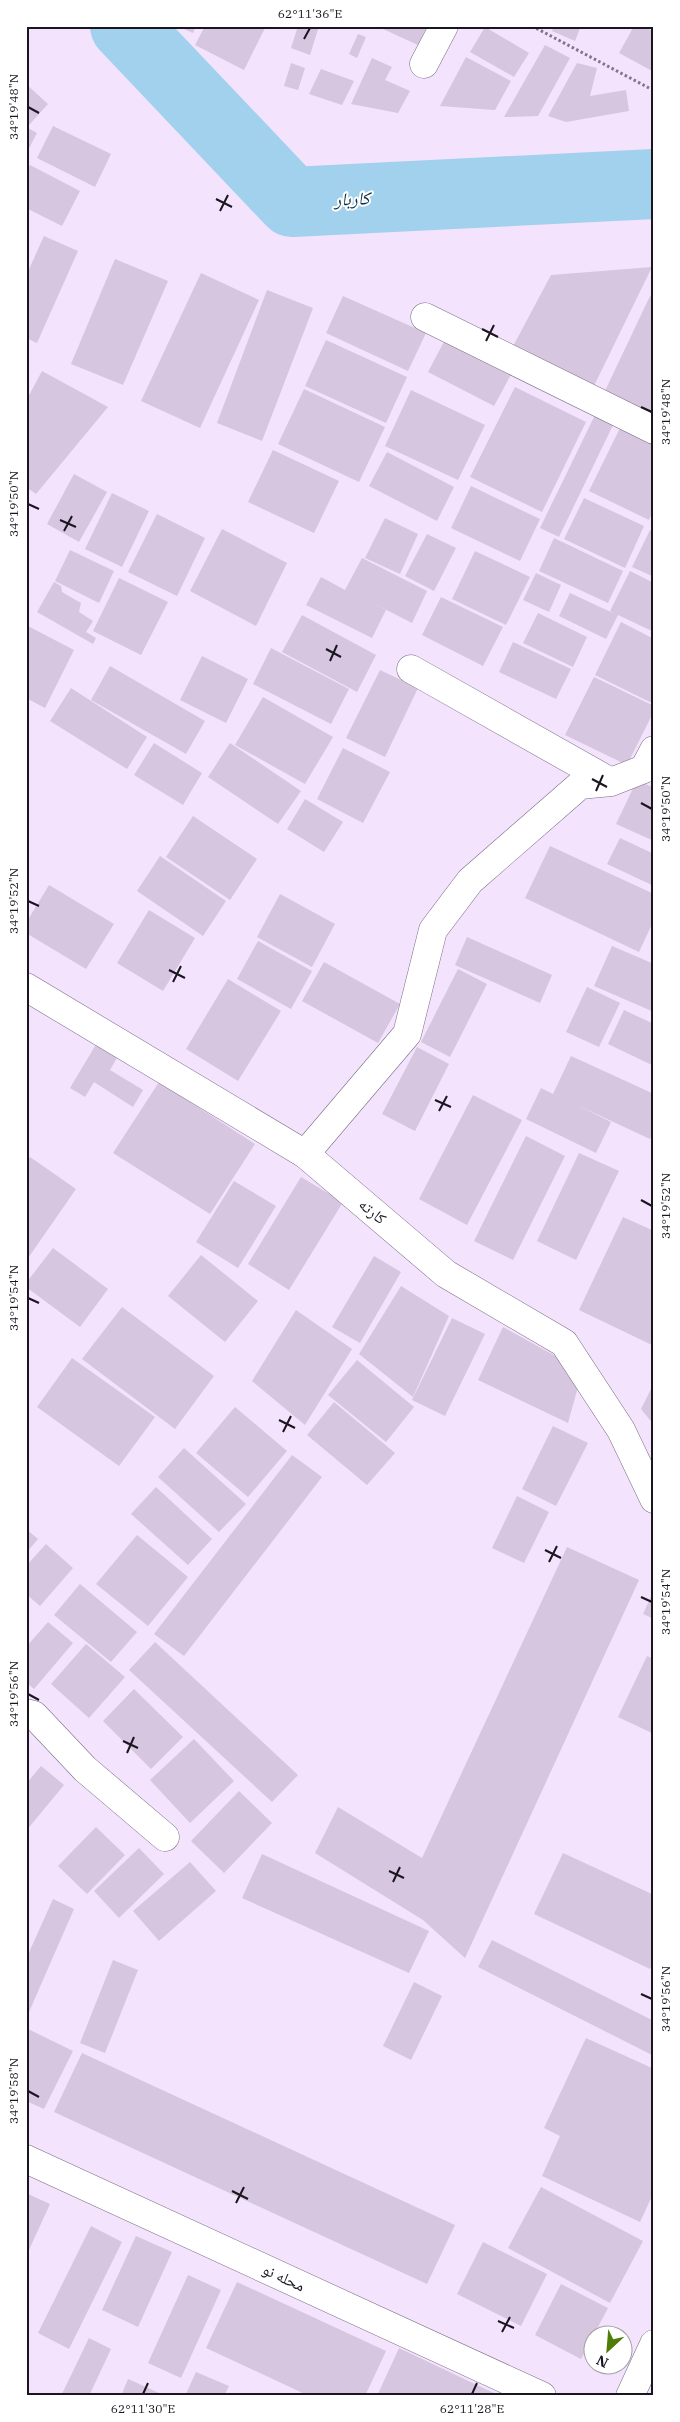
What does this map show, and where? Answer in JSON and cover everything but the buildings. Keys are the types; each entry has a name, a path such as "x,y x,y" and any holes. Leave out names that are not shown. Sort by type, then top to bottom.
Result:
{"street":[{"path":"424,64 444,26"},
{"path":"424,317 654,430"},
{"path":"411,669 611,782"},
{"path":"305,1154 407,1034 433,930 470,881 580,785 611,782 644,769 654,750"},
{"name":"کارته","path":"26,987 305,1154 446,1274 564,1343 621,1430 654,1499"},
{"path":"26,1713 34,1715 85,1769 166,1837"},
{"name":"محله نو","path":"26,2159 542,2396"},
{"path":"630,2396 654,2344"}],"path":[{"path":"532,26 649,88"}],"waterway":[{"name":"کاربار","path":"125,26 292,202 654,184"}]}
